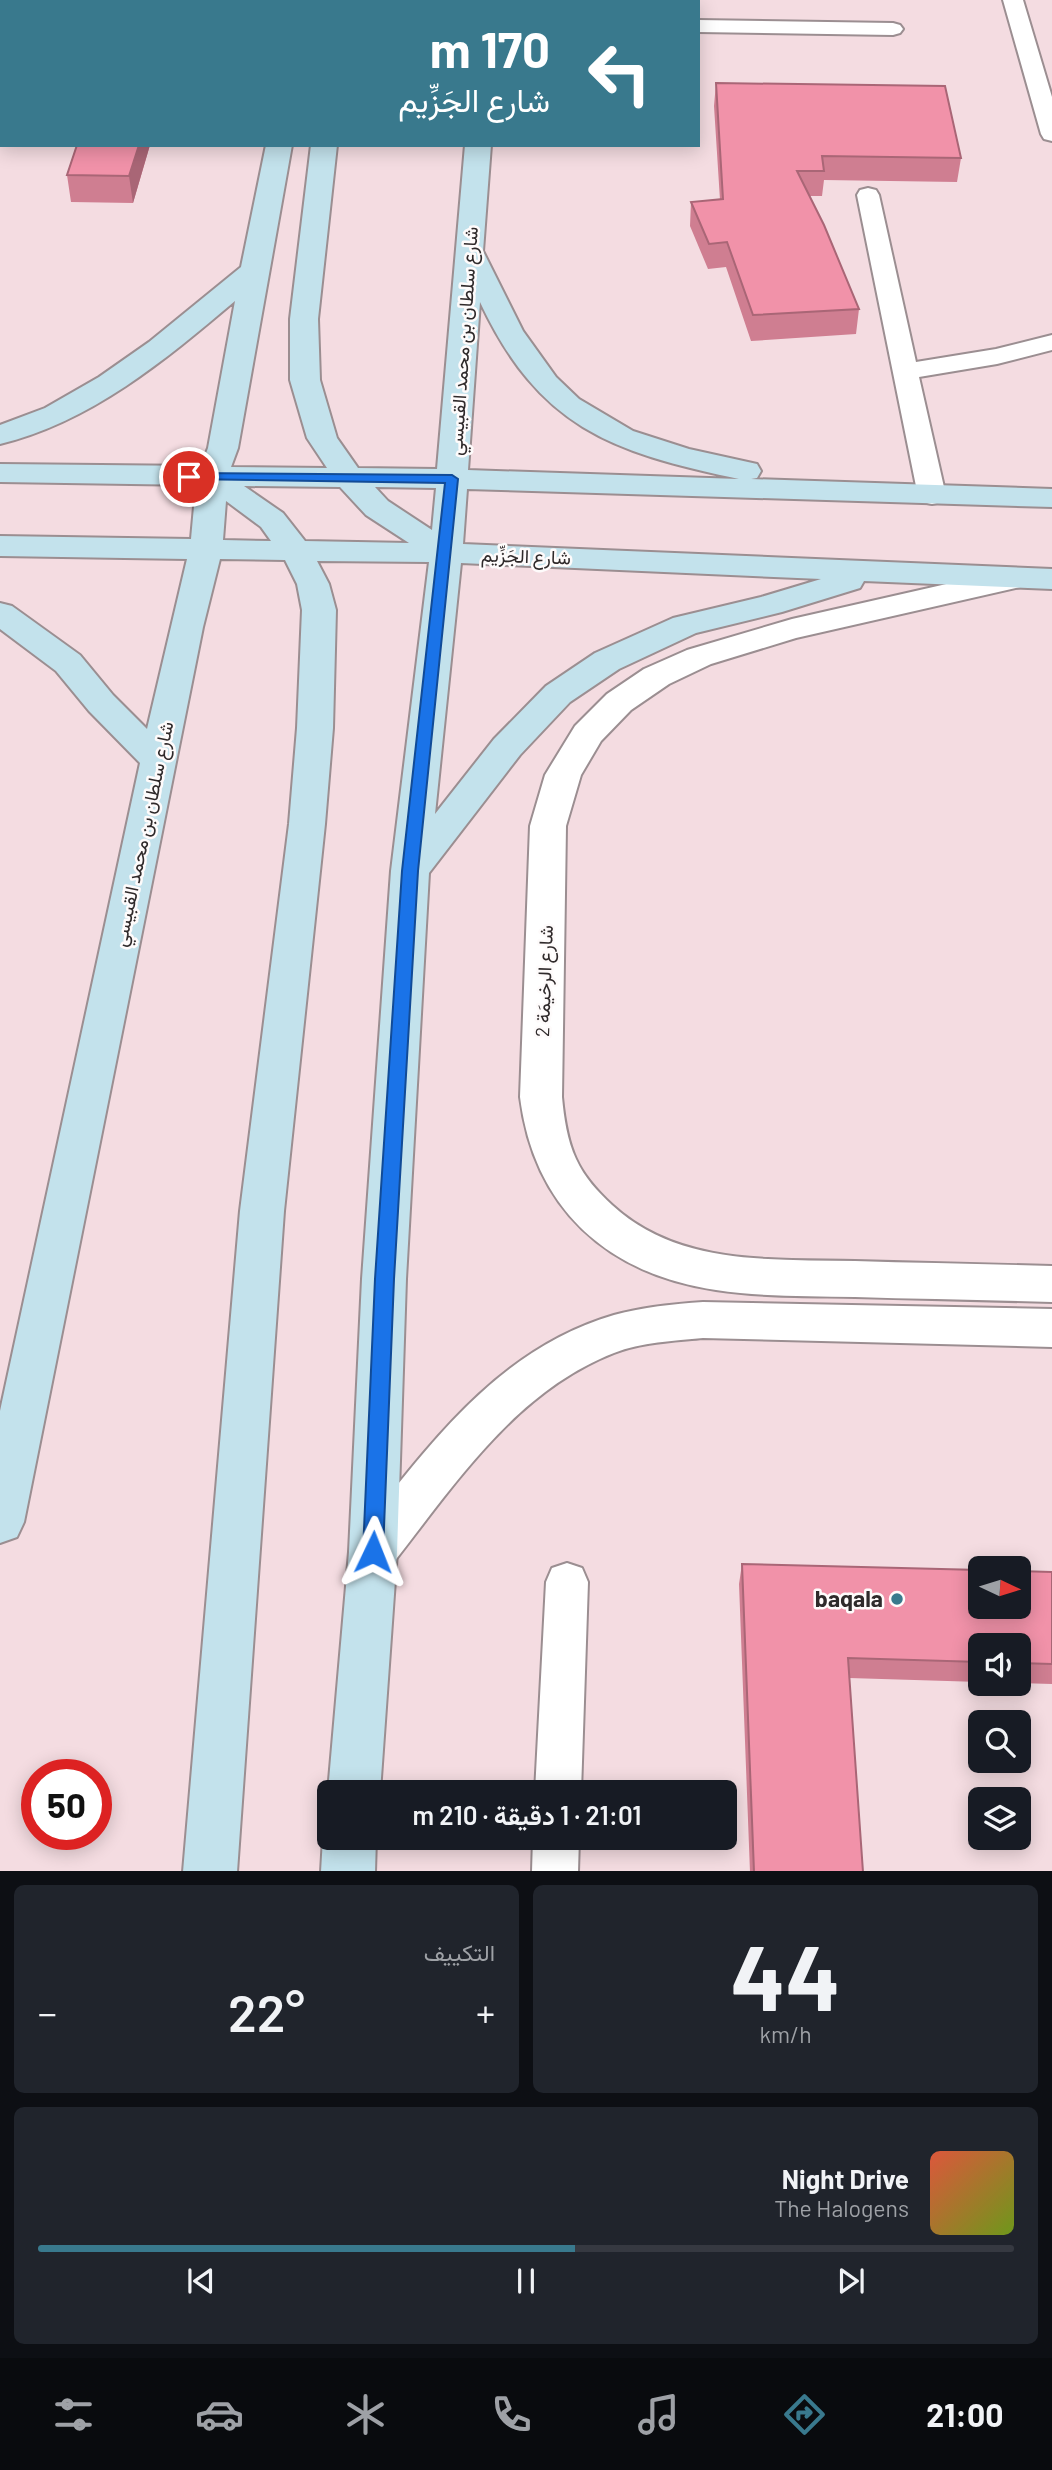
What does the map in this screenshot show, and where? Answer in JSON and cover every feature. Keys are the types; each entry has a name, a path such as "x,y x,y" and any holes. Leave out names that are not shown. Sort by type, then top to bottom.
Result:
{"main road":[{"name":"شارع سلطان بن محمد القبيسي","path":"0,1522 186,627 206,549 212,477 223,448 279,147"},
{"path":"324,147 304,319 305,380 322,438 349,478 377,508 446,553"},
{"name":"شارع سلطان بن محمد القبيسي","path":"355,1780 373,1552 384,1279 410,871 446,553 478,147"},
{"path":"469,250 523,355 547,387 586,420 621,439 664,454 753,473 804,491"},
{"path":"0,435 55,414 108,383 178,334 254,270"},
{"path":"0,473 452,479 1052,498"},
{"path":"209,1871 262,1211 307,824 315,728 319,610 313,584 296,551 272,520 212,477"},
{"name":"شارع الجَزِّيم","path":"0,546 446,553 1035,578"},
{"path":"410,871 507,747 558,694 607,661 685,625 770,605 874,573"},
{"path":"0,613 68,663 101,703 158,761"},
{"path":"348,1871 350,1850"}],"street":[{"name":"شارع الرخيمَة 2","path":"1035,578 728,644 659,673 630,692 604,715 582,739 566,766 554,795 548,826 541,1097 542,1126 548,1146 567,1185 590,1211 619,1234 652,1253 687,1266 727,1274 766,1277 1052,1284"},
{"path":"373,1552 489,1410 523,1380 562,1355 604,1337 653,1325 703,1320 1052,1328"}],"lane":[{"path":"1013,0 1052,134"},
{"path":"700,26 799,21 893,29"},
{"path":"868,195 932,496"},
{"path":"905,372 985,359 1052,342"},
{"path":"559,1780 567,1582"},
{"path":"555,1871 556,1850"}],"shaded area":[{"path":"700,0 1052,0 1052,1871 0,1871 0,147 700,147"}],"building":[{"path":"716,83 945,86 961,158 822,156 824,171 797,171 824,225 859,309 753,315 727,242 709,244 691,202 723,199"},
{"path":"76,147 138,147 129,176 67,175"},
{"path":"742,1564 968,1570 968,1619 1031,1619 1031,1571 1052,1572 1052,1664 1031,1663 1031,1633 968,1633 968,1662 848,1658 863,1871 754,1871"}],"place":[{"name":"baqala","path":"897,1599"}],"route":[{"path":"189,477 452,479 410,871 384,1279 373,1552"}]}
